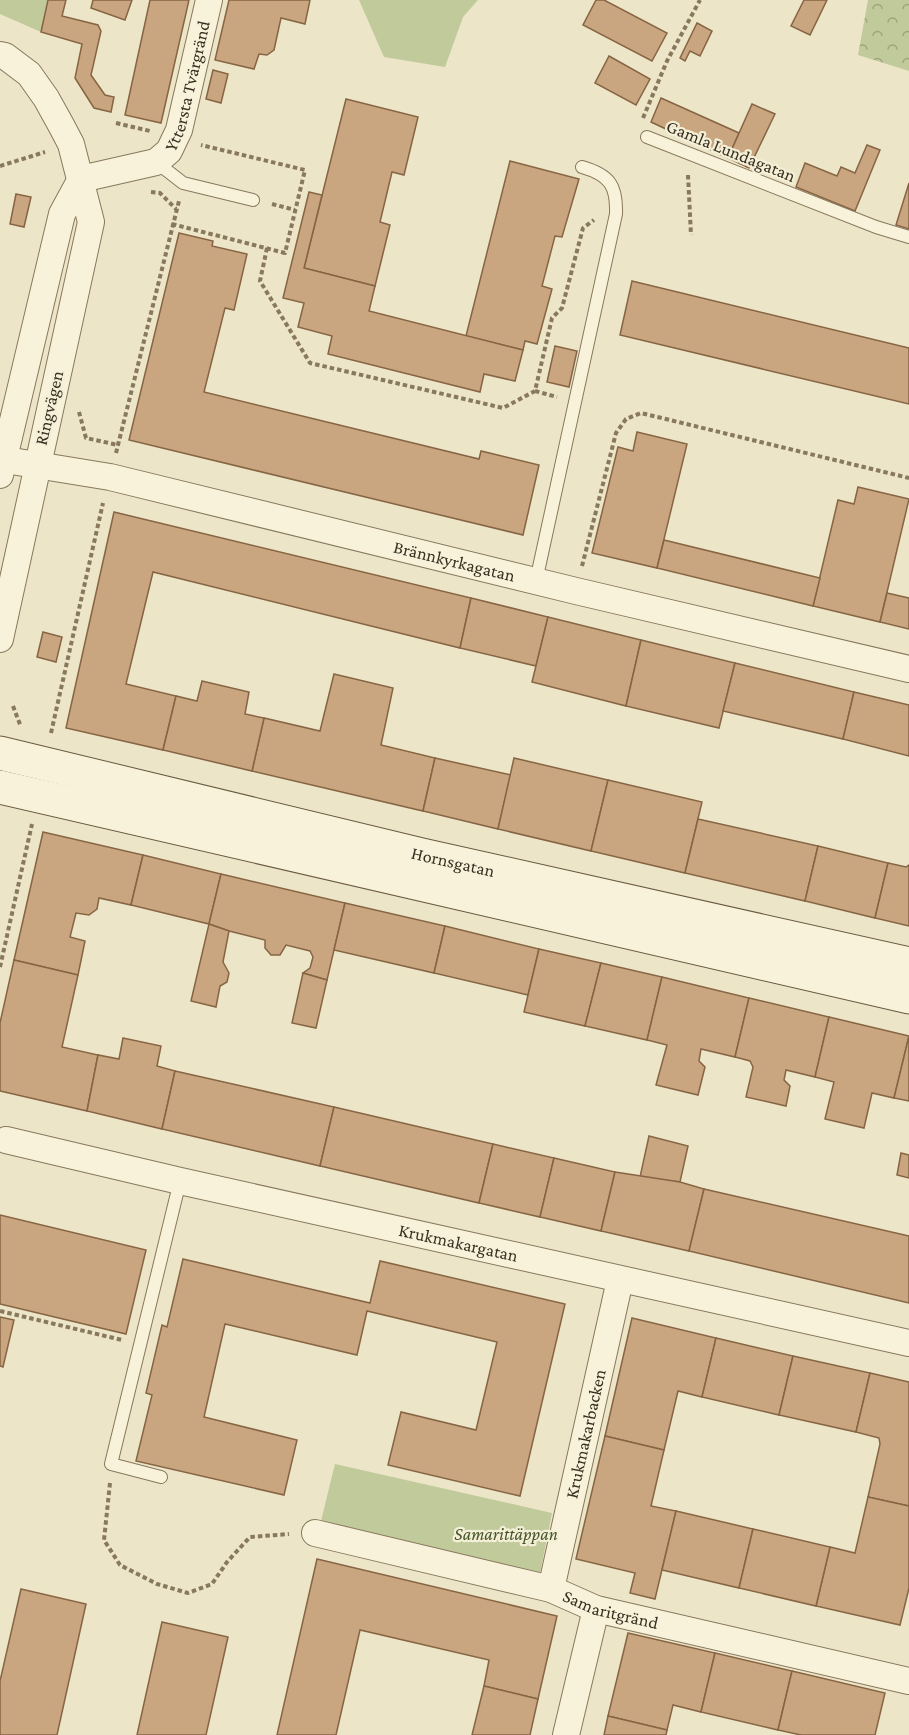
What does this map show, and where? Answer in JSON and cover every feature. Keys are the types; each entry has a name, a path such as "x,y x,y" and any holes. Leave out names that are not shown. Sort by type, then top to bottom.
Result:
{"street":[{"name":"Yttersta Tvärgränd","path":"81,179 156,162 169,151 179,130 209,0"},
{"name":"Ringvägen","path":"0,55 5,56 29,74 46,98 71,144 91,222 0,639"},
{"name":"Ringvägen","path":"1,465 62,214 81,179"},
{"name":"Brännkyrkagatan","path":"1,465 37,465 110,477 909,669"},
{"name":"Hornsgatan","path":"0,753 422,855 909,964"},
{"name":"Hornsgatan","path":"0,787 909,998"},
{"name":"Krukmakargatan","path":"6,1140 620,1280 909,1343"},
{"name":"Krukmakarbacken","path":"551,1589 620,1280"},
{"name":"Samaritgränd","path":"315,1533 551,1589 596,1609 909,1681"},
{"path":"566,1735 596,1609"}],"lane":[{"name":"Gamla Lundagatan","path":"646,137 876,227 909,237"},
{"path":"156,162 183,183 253,200"},
{"path":"536,581 616,214 616,199 612,185 599,172 582,167"},
{"path":"161,1477 111,1464 180,1181"}],"path":[{"name":"Gamla Lundagatan","path":"646,137 643,118 667,61 700,0"},
{"path":"116,123 175,137"},
{"path":"0,166 47,152"},
{"path":"688,153 691,235"},
{"path":"114,457 183,183"},
{"path":"142,191 160,194 177,210"},
{"path":"267,249 260,281 310,363 503,408 535,391 552,318 562,308 583,228"},
{"path":"79,411 86,438 118,445"},
{"path":"590,536 616,433 626,419 641,413 909,478"},
{"path":"51,733 105,496"},
{"path":"13,706 21,728"},
{"path":"0,967 33,821"},
{"path":"0,1311 141,1345"},
{"path":"111,1464 104,1540 120,1565 157,1584 188,1593 212,1584 227,1562 250,1537 315,1533"}],"green space":[{"path":"0,0 48,0 41,32 0,14"},
{"path":"359,0 478,0 463,17 445,67 384,57"},
{"path":"868,0 909,0 909,71 858,55"},
{"name":"Samarittäppan","path":"335,1464 552,1513 540,1573 321,1521"}],"building":[{"path":"48,0 66,0 62,16 98,25 101,31 91,75 105,95 114,97 111,112 94,108 75,78 82,44 41,32"},
{"path":"93,0 132,0 125,20 91,8"},
{"path":"150,0 189,0 161,123 125,115"},
{"path":"229,0 310,0 305,24 281,18 274,50 267,55 259,54 254,69 215,60"},
{"path":"596,0 604,0 667,33 652,61 583,25"},
{"path":"804,0 827,0 810,35 791,26"},
{"path":"697,23 712,31 700,56 690,51 685,61 680,58"},
{"path":"609,56 650,79 636,105 595,83"},
{"path":"213,70 228,74 221,103 206,99"},
{"path":"661,98 739,133 728,158 651,122"},
{"path":"346,99 418,117 404,175 392,172 380,222 390,225 375,286 304,268"},
{"path":"752,104 775,114 749,168 728,158"},
{"path":"867,145 880,150 855,211 796,187 805,163 837,176 841,167 855,173"},
{"path":"510,161 579,179 562,237 555,236 542,286 552,289 537,344 525,341 523,350 466,336"},
{"path":"909,183 909,229 896,225"},
{"path":"309,192 322,195 304,268 375,286 369,311 523,350 515,381 484,374 480,392 328,354 332,336 298,327 304,303 283,298"},
{"path":"16,194 31,197 24,227 10,224"},
{"path":"179,233 213,241 212,246 247,254 234,310 225,308 204,392 479,459 481,451 539,465 523,535 129,440"},
{"path":"632,281 909,348 909,404 620,335"},
{"path":"555,346 577,351 569,387 547,382"},
{"path":"637,432 687,444 657,568 592,553 618,447 633,451"},
{"path":"858,487 909,499 880,622 813,606 838,500 854,504"},
{"path":"114,512 471,598 460,648 153,572 126,684 176,696 163,750 66,728"},
{"path":"664,540 820,578 813,606 657,568"},
{"path":"887,593 909,598 909,629 880,622"},
{"path":"471,598 548,617 536,666 460,648"},
{"path":"548,617 641,640 626,706 532,682"},
{"path":"43,632 62,637 56,662 37,657"},
{"path":"641,640 735,663 719,728 626,706"},
{"path":"735,663 854,692 843,739 723,711"},
{"path":"334,674 393,688 381,745 435,758 423,811 252,771 264,718 320,731"},
{"path":"202,681 249,692 245,714 264,718 252,771 163,750 176,696 197,701"},
{"path":"854,692 909,705 909,756 843,739"},
{"path":"435,758 511,775 498,829 423,811"},
{"path":"514,758 608,780 591,851 498,829"},
{"path":"608,780 702,802 685,873 591,851"},
{"path":"698,819 818,846 805,901 685,873"},
{"path":"43,832 143,855 131,905 99,898 97,909 89,915 76,913 70,937 85,941 78,975 14,960"},
{"path":"818,846 888,863 875,918 805,901"},
{"path":"143,855 221,874 209,924 131,905"},
{"path":"888,863 906,867 909,865 909,926 875,918"},
{"path":"221,874 345,903 327,980 303,973 310,968 313,957 310,951 286,945 280,955 271,955 265,948 265,940 209,924"},
{"path":"345,903 445,926 434,973 334,950"},
{"path":"209,924 229,931 223,962 229,973 227,982 220,986 216,1007 191,1001"},
{"path":"445,926 539,949 528,995 434,973"},
{"path":"539,949 601,963 585,1026 524,1012"},
{"path":"14,960 78,975 62,1047 98,1055 87,1111 0,1091 0,1023"},
{"path":"601,963 662,977 647,1040 585,1026"},
{"path":"303,973 327,980 316,1028 292,1023"},
{"path":"662,977 749,998 735,1057 701,1049 699,1061 705,1067 698,1095 656,1085 667,1045 647,1040"},
{"path":"749,998 829,1017 815,1077 786,1070 784,1080 790,1086 786,1106 746,1097 753,1067 750,1061 735,1057"},
{"path":"829,1017 909,1036 894,1098 872,1093 864,1128 825,1119 834,1082 815,1077"},
{"path":"909,1036 909,1101 894,1098"},
{"path":"123,1038 161,1046 157,1066 175,1071 162,1129 87,1111 98,1055 119,1059"},
{"path":"175,1071 334,1107 320,1166 162,1129"},
{"path":"334,1107 493,1144 479,1203 320,1166"},
{"path":"649,1136 688,1146 680,1182 640,1177"},
{"path":"493,1144 554,1158 540,1217 479,1203"},
{"path":"901,1153 909,1155 909,1178 897,1175"},
{"path":"554,1158 615,1172 601,1231 540,1217"},
{"path":"615,1172 680,1182 704,1189 689,1251 601,1231"},
{"path":"704,1189 909,1236 909,1303 689,1251"},
{"path":"0,1215 146,1250 126,1334 0,1304"},
{"path":"183,1259 370,1303 380,1261 565,1304 520,1496 388,1465 401,1412 476,1430 497,1342 367,1311 357,1355 225,1324 204,1417 297,1440 284,1495 136,1461 152,1395 146,1393 162,1325 167,1327"},
{"path":"0,1317 14,1320 3,1367 0,1366"},
{"path":"632,1318 716,1338 702,1397 678,1391 664,1450 605,1436"},
{"path":"716,1338 793,1356 779,1415 702,1397"},
{"path":"793,1356 870,1373 856,1432 779,1415"},
{"path":"870,1373 909,1382 909,1506 868,1497 880,1444 879,1438 856,1432"},
{"path":"605,1436 664,1450 651,1506 676,1511 655,1599 630,1593 635,1573 576,1559"},
{"path":"868,1497 909,1506 909,1588 900,1625 816,1606 830,1547 855,1553"},
{"path":"676,1511 753,1529 739,1588 662,1570"},
{"path":"753,1529 830,1547 816,1606 739,1588"},
{"path":"317,1559 557,1616 538,1699 484,1686 489,1660 360,1630 336,1735 277,1735"},
{"path":"21,1589 86,1604 57,1735 0,1735 0,1681"},
{"path":"162,1622 228,1637 206,1735 137,1735"},
{"path":"628,1633 715,1653 701,1712 673,1705 667,1730 608,1716"},
{"path":"715,1653 792,1671 778,1730 701,1712"},
{"path":"792,1671 885,1693 875,1735 801,1735 778,1730"},
{"path":"484,1686 538,1699 530,1735 472,1735"},
{"path":"608,1716 667,1730 666,1735 604,1735"}]}
